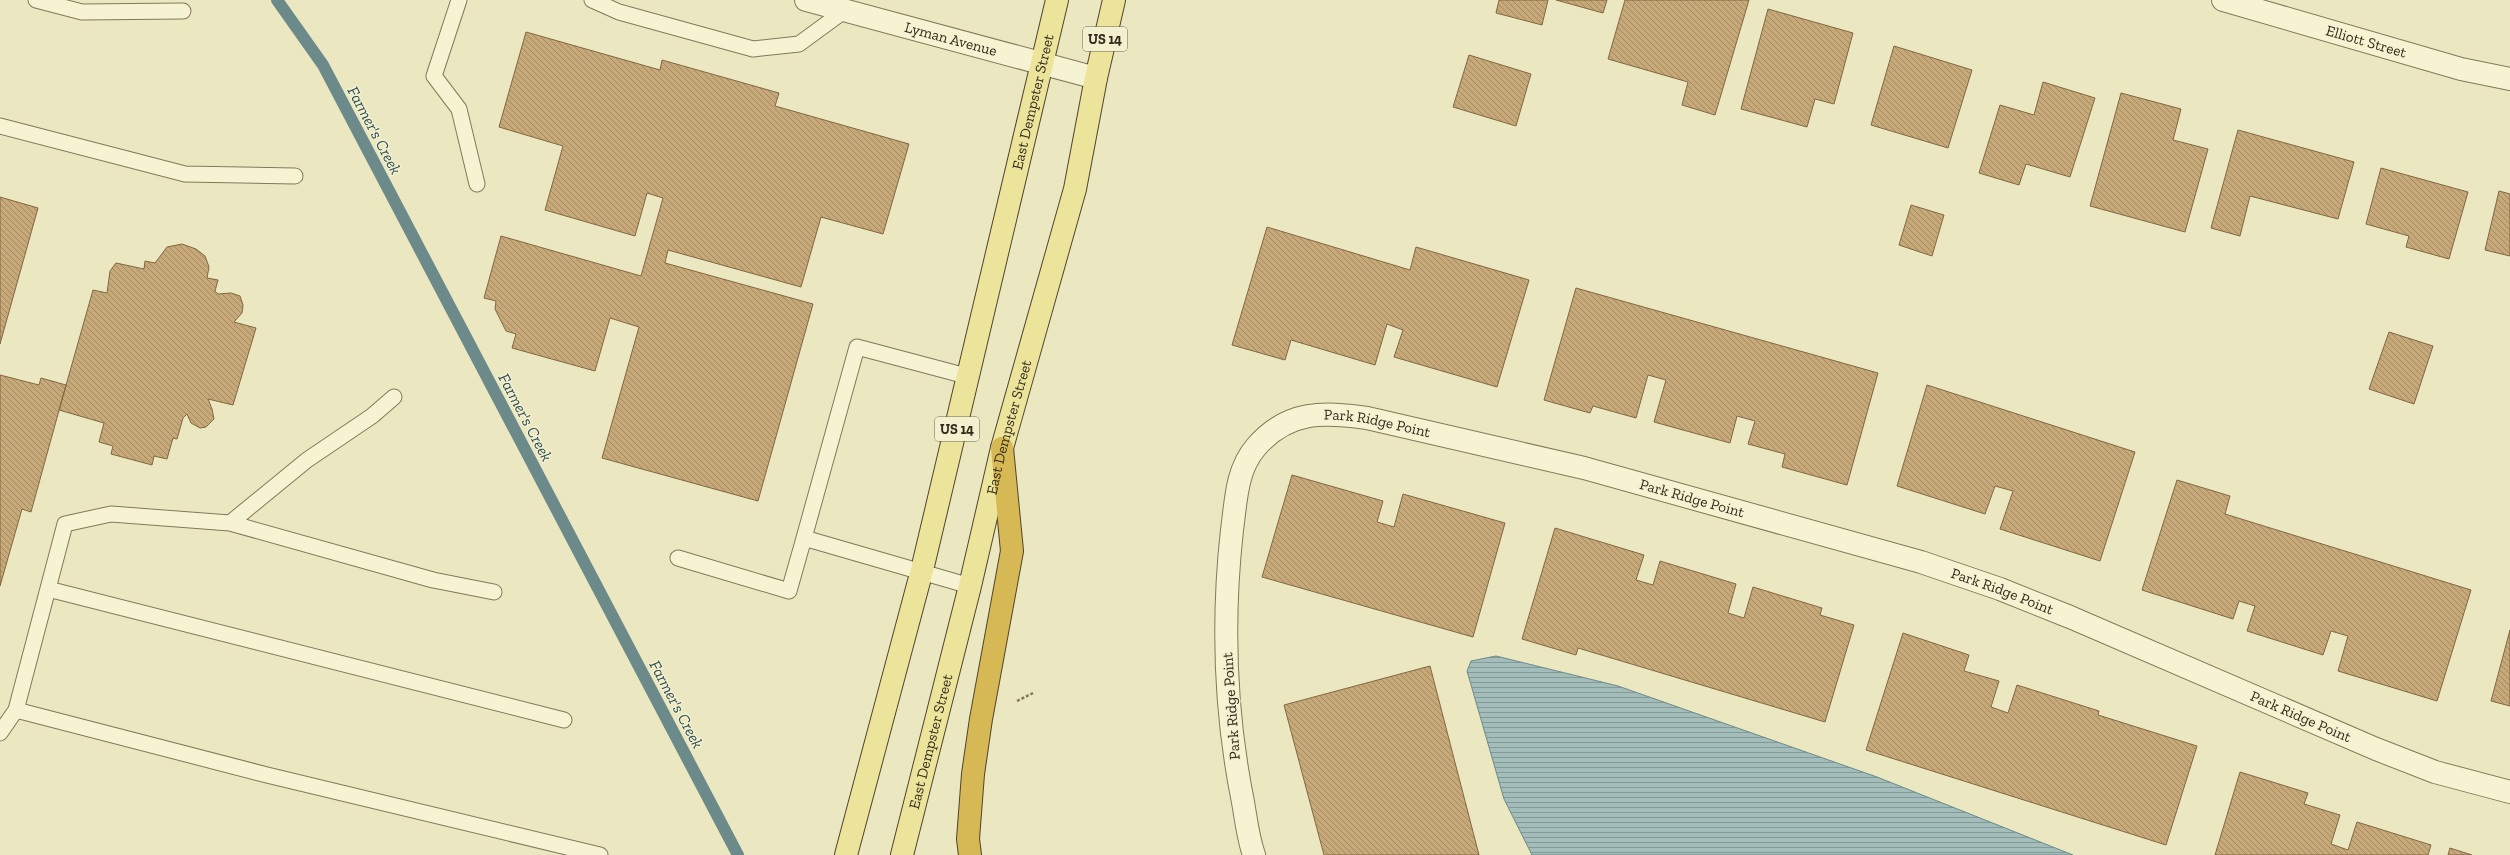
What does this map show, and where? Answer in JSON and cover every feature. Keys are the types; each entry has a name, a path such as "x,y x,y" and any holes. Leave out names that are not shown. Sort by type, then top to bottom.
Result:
{"highway":[{"path":"970,855 968,839 973,774 1012,551 1002,448"}],"main road":[{"name":"East Dempster Street","path":"846,855 922,570 970,377 1056,0"},
{"name":"East Dempster Street","path":"902,855 970,586 1002,448 1075,189 1096,78 1114,0"}],"street":[{"name":"Lyman Avenue","path":"806,0 1096,78"},
{"name":"Elliott Street","path":"2223,0 2461,69 2510,79"},
{"name":"Park Ridge Point","path":"1254,855 1234,758 1227,660 1227,577 1240,475 1256,447 1279,427 1305,416 1331,413 1367,418 1584,468 1921,562 2000,589 2070,617 2405,761 2435,772 2510,792"}],"lane":[{"path":"36,0 82,12 183,11"},
{"path":"459,0 434,76 459,109 477,184"},
{"path":"592,0 619,12 753,49 799,44 844,11"},
{"path":"0,126 185,174 296,176"},
{"path":"678,558 789,591 857,347 970,377"},
{"path":"230,523 307,460 372,416 394,397"},
{"path":"0,733 16,710 65,524 111,514 230,523 433,580 494,592"},
{"path":"804,538 922,570 970,586"},
{"path":"48,589 564,720"},
{"path":"16,710 267,775 600,855"}],"water":[{"path":"1496,656 1618,686 1877,777 2073,855 1532,855 1504,799 1467,671 1471,661"}],"building":[{"path":"1499,0 1548,0 1542,25 1496,13"},
{"path":"1556,0 1607,0 1603,13"},
{"path":"1625,0 1749,0 1715,115 1682,105 1688,82 1608,59"},
{"path":"1768,9 1853,33 1834,104 1815,99 1807,127 1741,109"},
{"path":"526,32 660,70 662,60 779,93 775,106 909,144 883,234 821,217 801,287 668,250 665,263 813,304 758,501 602,458 639,327 610,318 595,371 512,348 516,334 506,331 495,309 496,301 484,298 501,236 641,276 663,198 647,193 635,236 545,210 563,146 499,127"},
{"path":"1894,46 1972,70 1948,148 1871,125"},
{"path":"1469,55 1531,74 1516,126 1453,107"},
{"path":"2043,82 2095,98 2070,177 2026,164 2019,185 1979,173 2000,105 2034,115"},
{"path":"2121,93 2181,109 2173,140 2208,149 2185,232 2090,206"},
{"path":"2238,130 2354,162 2338,219 2250,196 2240,236 2211,228"},
{"path":"2381,168 2468,192 2449,259 2406,247 2409,236 2366,224"},
{"path":"2499,191 2510,194 2510,256 2485,250"},
{"path":"0,197 38,208 0,344"},
{"path":"1911,205 1944,215 1932,256 1899,245"},
{"path":"1267,227 1410,270 1416,247 1529,280 1497,387 1394,357 1403,330 1387,324 1375,365 1291,340 1285,360 1232,345"},
{"path":"182,244 196,249 205,256 209,267 207,278 218,280 215,291 218,294 231,293 240,296 243,305 242,313 234,322 256,328 233,405 208,399 214,419 206,427 200,428 191,423 187,414 183,418 177,439 173,438 167,459 154,456 152,465 111,454 113,446 99,442 104,423 59,410 93,290 107,293 110,271 116,263 144,269 145,261 155,263 167,247"},
{"path":"1576,288 1878,373 1847,485 1782,467 1785,454 1748,444 1755,421 1737,416 1730,443 1654,422 1666,380 1648,375 1636,418 1593,406 1590,413 1544,400"},
{"path":"2389,332 2433,346 2414,404 2369,389"},
{"path":"0,375 39,385 41,378 66,385 31,512 22,509 0,586"},
{"path":"1927,385 2135,452 2100,561 2000,529 2013,491 1995,486 1985,514 1897,486"},
{"path":"1292,475 1383,501 1377,522 1394,527 1403,494 1505,523 1473,637 1262,577"},
{"path":"2177,480 2230,496 2225,514 2471,590 2437,701 2338,671 2348,636 2331,631 2323,655 2247,631 2255,606 2239,601 2233,619 2142,590"},
{"path":"1555,528 1644,555 1636,580 1653,585 1660,561 1736,584 1728,613 1744,618 1753,587 1822,608 1820,615 1854,625 1825,722 1578,648 1576,655 1522,639"},
{"path":"2510,630 2510,706 2491,701"},
{"path":"1903,633 1969,655 1964,671 1999,681 1991,707 2008,713 2017,685 2099,711 2098,715 2197,746 2166,845 1866,750"},
{"path":"1430,666 1479,855 1324,855 1284,705"},
{"path":"2240,772 2308,793 2304,804 2340,815 2331,844 2348,850 2357,822 2431,845 2428,855 2215,855"},
{"path":"2450,848 2472,855 2448,855"}],"waterway":[{"name":"Farmer's Creek","path":"277,0 323,65 738,855"}]}
